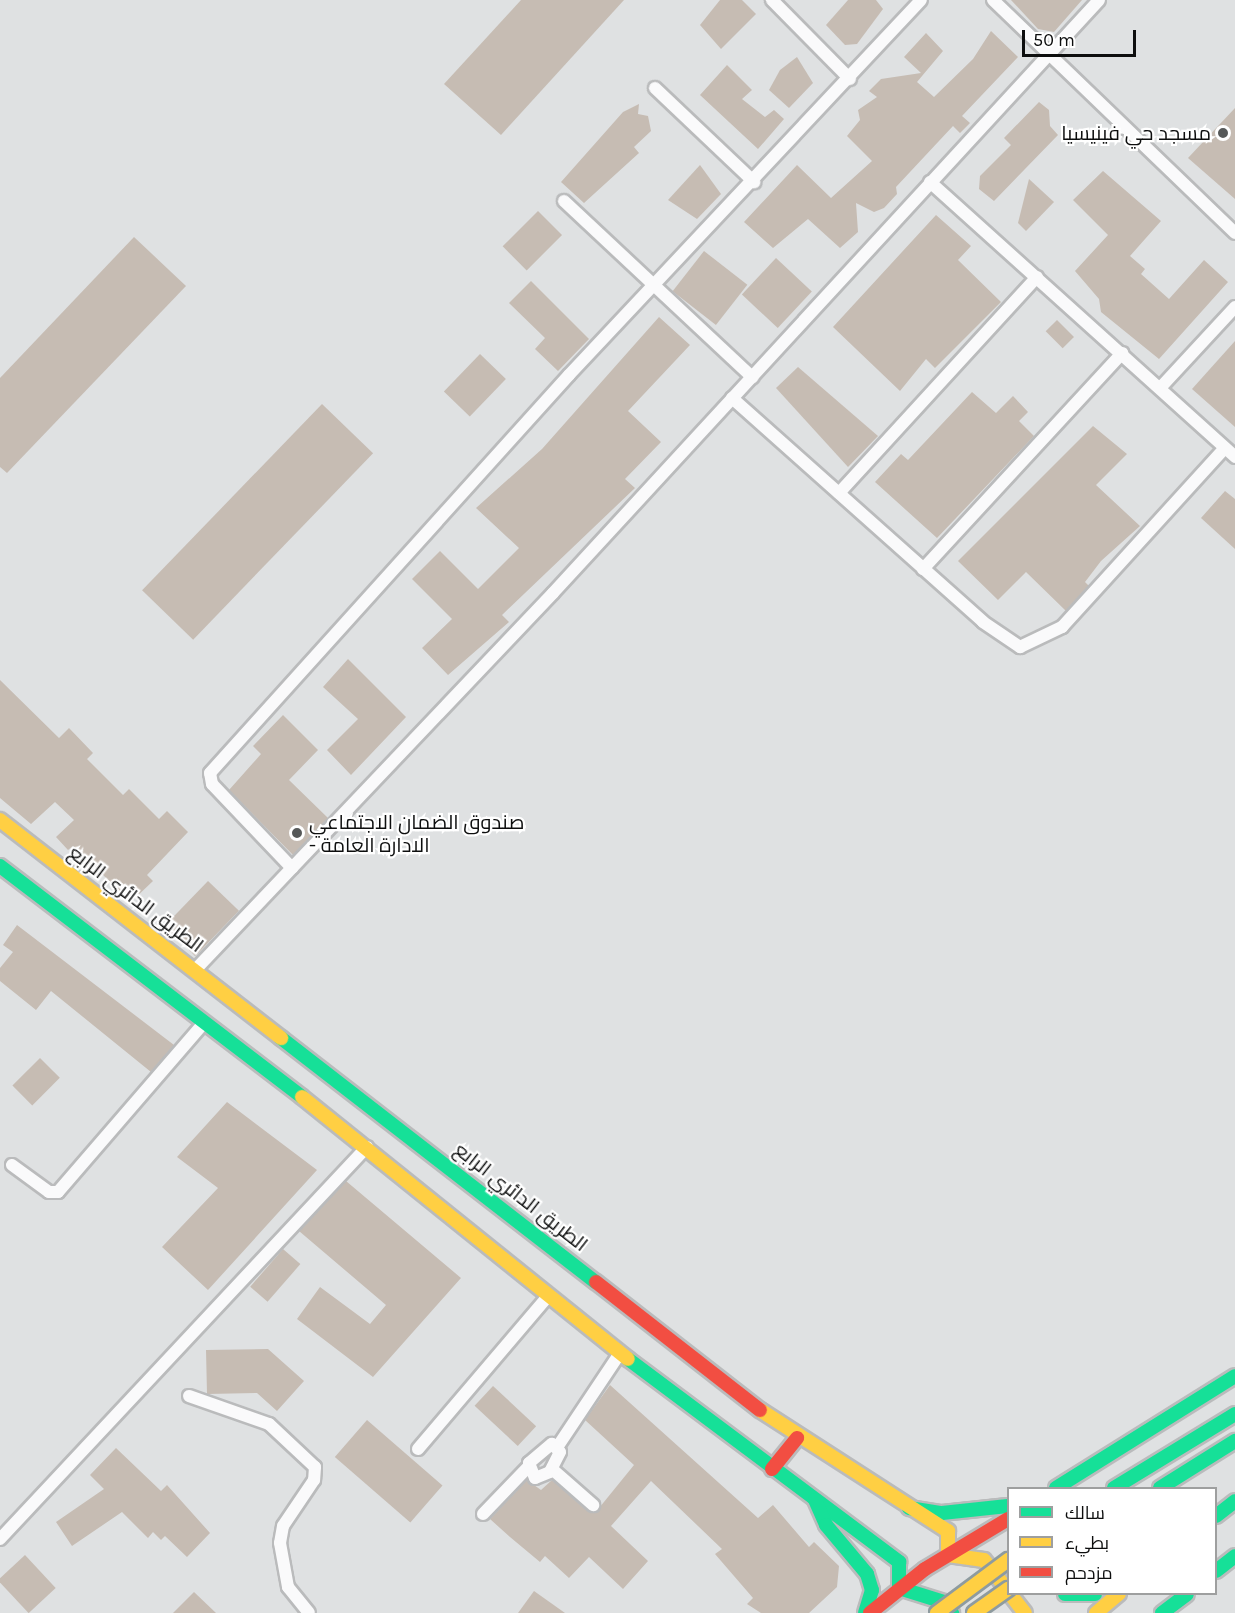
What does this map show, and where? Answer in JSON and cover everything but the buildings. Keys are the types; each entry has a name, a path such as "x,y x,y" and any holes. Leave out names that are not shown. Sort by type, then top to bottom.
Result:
{"main road":[{"name":"الطريق الدائري الرابع","path":"0,820 196,969 797,1438 948,1532 948,1555"},
{"path":"0,866 203,1024 367,1147 620,1353 899,1562 899,1588"},
{"path":"1058,1487 1235,1376"},
{"path":"1116,1487 1235,1413"},
{"path":"772,1469 797,1438"},
{"path":"1162,1487 1235,1442"},
{"path":"814,1500 826,1525 867,1574 872,1590 865,1613"},
{"path":"1217,1514 1235,1501"},
{"path":"909,1508 942,1513 1007,1506"},
{"path":"870,1613 899,1588 1007,1520"},
{"path":"948,1555 984,1560 1007,1589"},
{"path":"1217,1570 1235,1556"},
{"path":"937,1613 1007,1561"},
{"path":"899,1588 944,1602 952,1613"},
{"path":"975,1613 1007,1592"},
{"path":"1012,1595 1025,1613"},
{"path":"1096,1613 1117,1595"},
{"path":"1162,1613 1184,1595"}],"street":[{"path":"772,0 850,79"},
{"path":"292,868 212,784 210,773 653,286 754,182 921,0"},
{"path":"993,0 1235,233"},
{"path":"196,969 752,377 1099,0"},
{"path":"655,88 754,182"},
{"path":"930,182 1161,387 1235,457"},
{"path":"564,201 752,377"},
{"path":"839,493 1037,277"},
{"path":"1161,387 1235,308"},
{"path":"923,569 1122,353"},
{"path":"732,398 1003,639 1020,647 1034,645 1062,627 1225,448"},
{"path":"12,1165 49,1192 58,1192 203,1024"},
{"path":"0,1539 367,1147"},
{"path":"418,1449 549,1295"},
{"path":"528,1467 540,1479 552,1469 558,1446 620,1353"},
{"path":"189,1396 269,1424 315,1467 314,1480 283,1526 280,1543 288,1587 309,1613"},
{"path":"483,1514 549,1445 558,1446"},
{"path":"552,1469 593,1505"}],"traffic: fast":[{"path":"0,866 302,1097"},
{"path":"281,1038 596,1282"},
{"path":"628,1359 899,1562 899,1588 944,1602 952,1613"},
{"path":"1058,1487 1235,1376"},
{"path":"1116,1487 1235,1414"},
{"path":"1162,1487 1235,1441"},
{"path":"815,1500 826,1525 867,1574 872,1590 865,1613"},
{"path":"1217,1515 1235,1501"},
{"path":"909,1508 942,1513 1007,1506"},
{"path":"1217,1570 1235,1556"},
{"path":"1162,1613 1186,1595"}],"traffic: slow":[{"path":"0,820 281,1038"},
{"path":"302,1097 628,1359"},
{"path":"760,1410 948,1531 948,1555 984,1560 1001,1582"},
{"path":"937,1613 1007,1561"},
{"path":"974,1613 1007,1590"},
{"path":"1011,1595 1025,1613"},
{"path":"1096,1613 1118,1595"}],"traffic: jam":[{"path":"596,1282 760,1410"},
{"path":"772,1469 797,1438"},
{"path":"870,1613 925,1569 1007,1520"}],"place":[{"name":"مسجد حي فينيسيا","path":"1223,133"},
{"name":"صندوق الضمان الاجتماعي - الادارة العامة","path":"297,833"}]}
